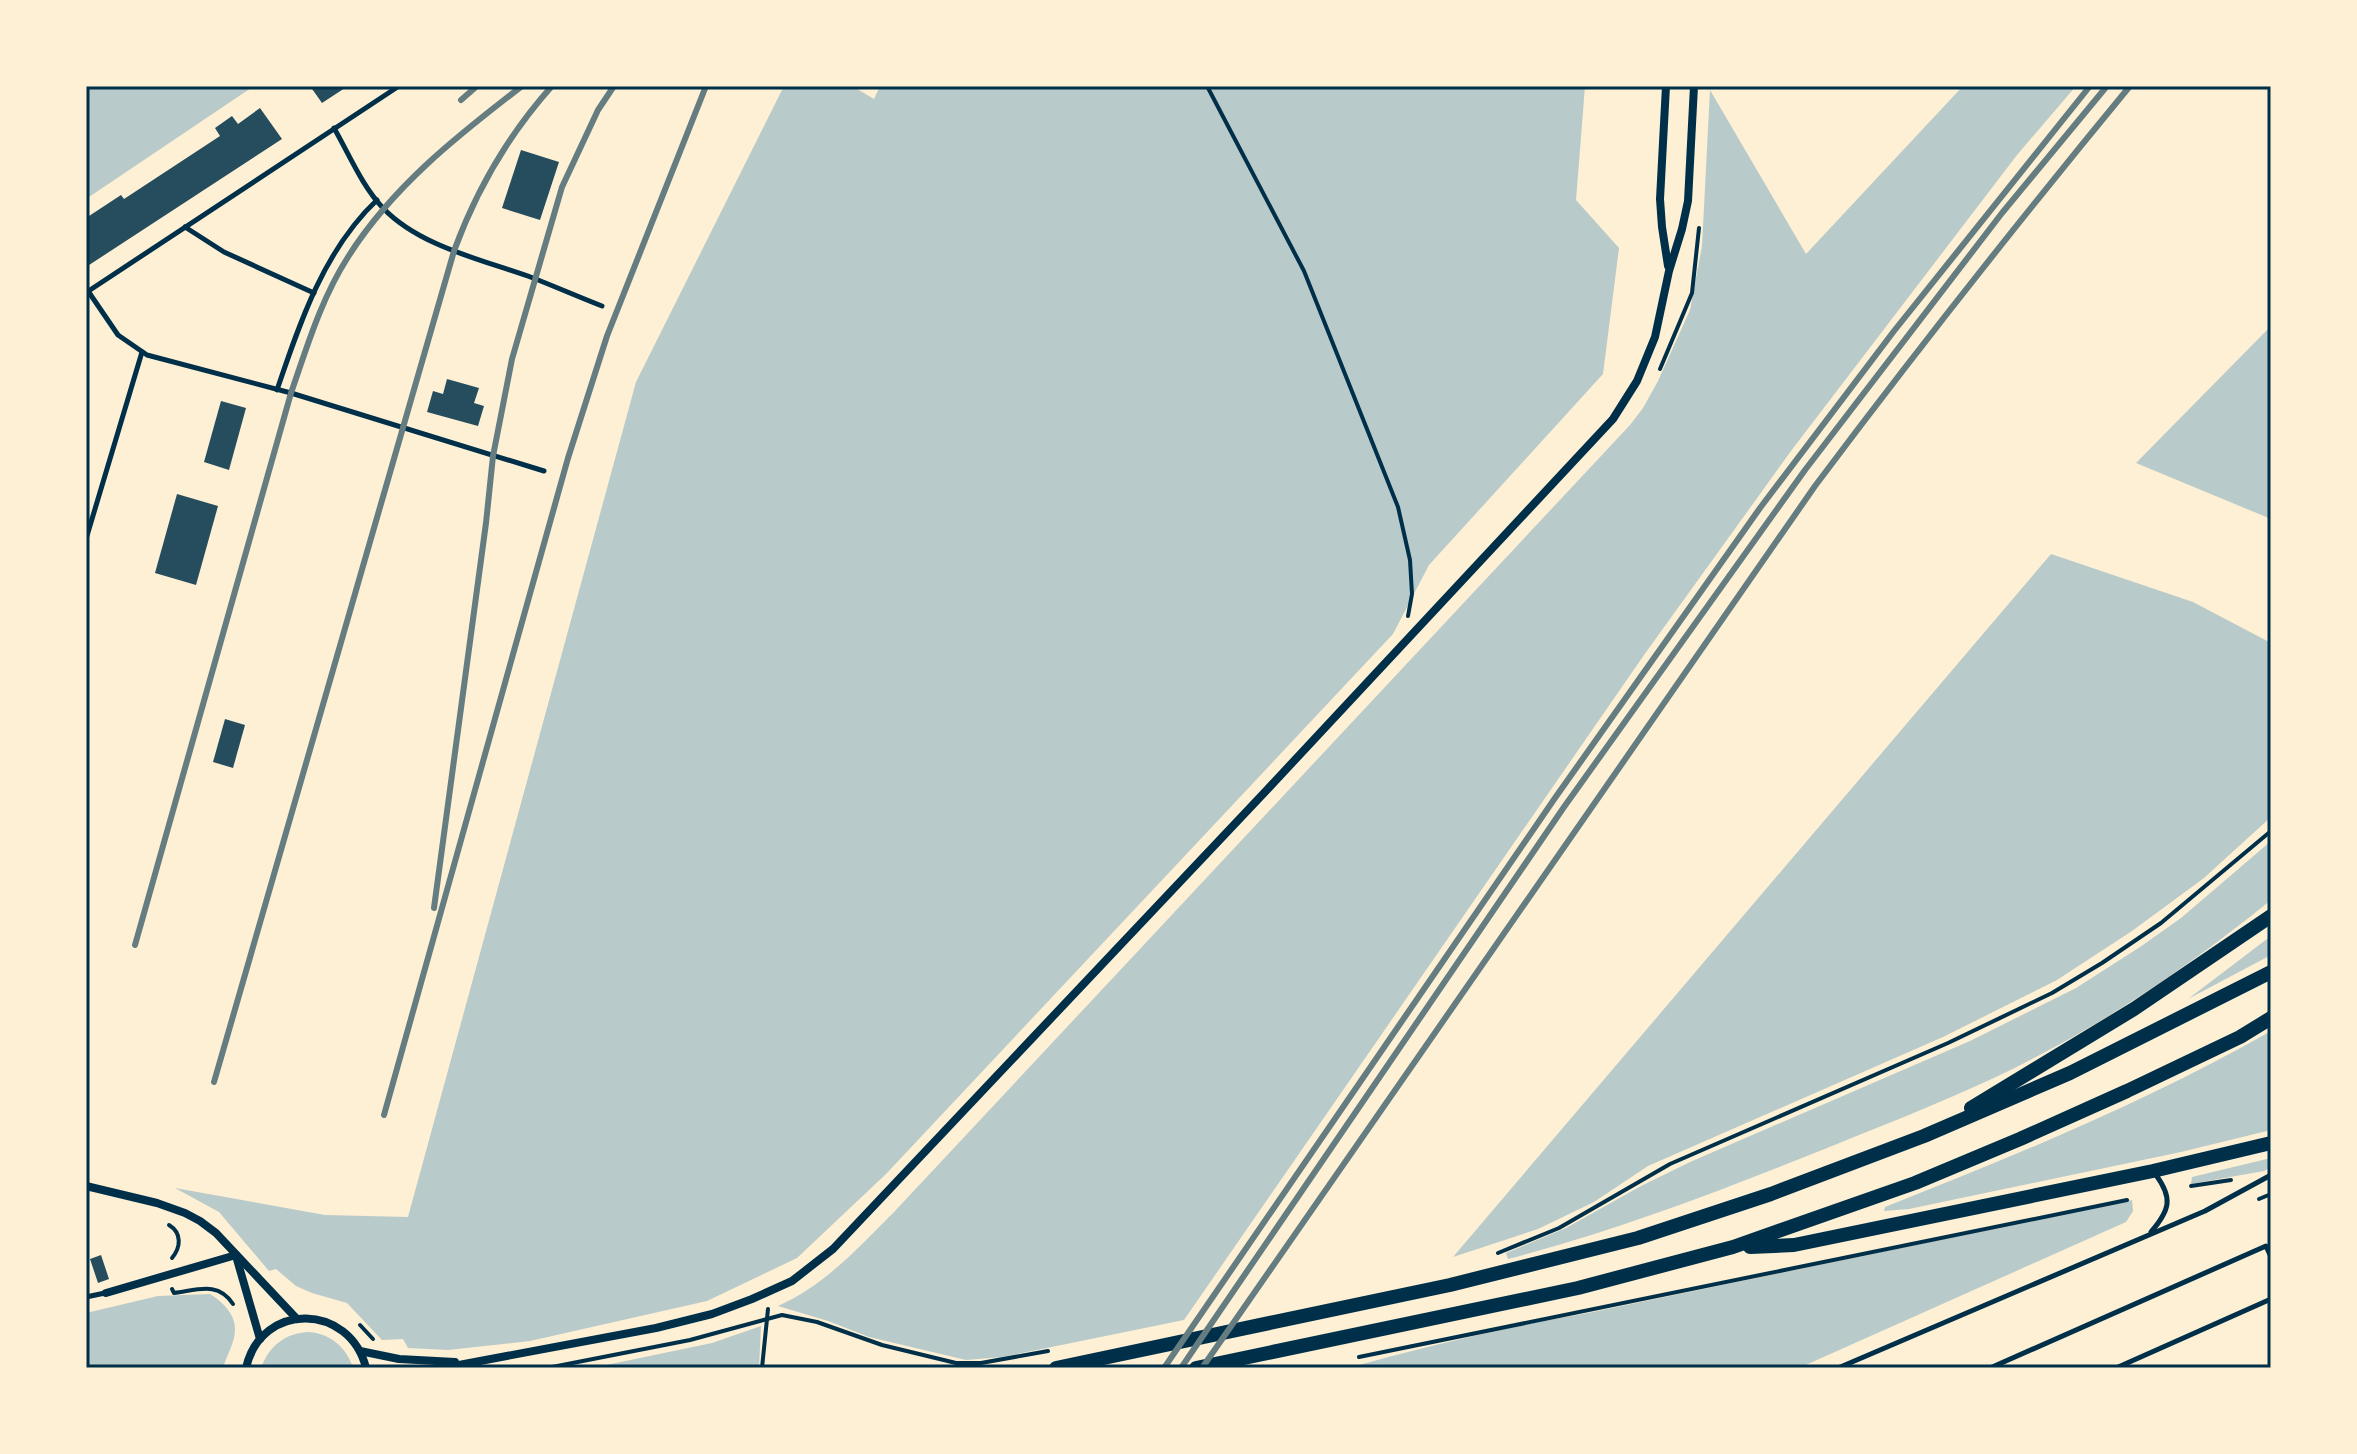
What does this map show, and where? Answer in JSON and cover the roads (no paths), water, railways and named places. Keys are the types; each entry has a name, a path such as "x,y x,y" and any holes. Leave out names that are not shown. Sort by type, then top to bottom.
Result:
{"main road":[{"path":"1924,1136 2134,1009 2271,916"},
{"path":"1056,1368 1394,1297 1638,1238 1771,1194 1924,1136 2070,1073 2271,972"},
{"path":"1196,1368 1578,1288 1733,1247 1915,1183 2008,1144 2240,1037 2271,1018"},
{"path":"1733,1247 1794,1245 2153,1171 2271,1143"}],"street":[{"path":"1666,86 1660,199 1669,271"},
{"path":"443,1368 687,1321 752,1299 792,1281 814,1266 899,1182 1613,419 1637,381 1655,337 1688,201 1694,86"},
{"path":"86,1186 185,1213 216,1233 297,1319"},
{"path":"106,1293 236,1255"},
{"path":"236,1255 260,1339"},
{"path":"246,1368 260,1339 277,1325 312,1318 340,1328 352,1338 366,1368"},
{"path":"360,1351 399,1359 463,1363"}],"lane":[{"path":"399,86 87,292 118,335 147,355 277,390 544,471"},
{"path":"334,128 384,209 419,235 602,306"},
{"path":"277,390 299,324 330,260 356,219 377,200"},
{"path":"185,227 224,252 314,293"},
{"path":"86,539 142,352"},
{"path":"2149,1234 2162,1220 2169,1202 2167,1192 2153,1171"},
{"path":"1838,1368 2205,1211 2271,1175"},
{"path":"1990,1368 2268,1245 2271,1257"},
{"path":"86,1297 106,1293"},
{"path":"2116,1368 2271,1299"}],"railway":[{"path":"461,100 477,86"},
{"path":"135,945 291,393 322,306 338,273 365,232 405,185 522,86"},
{"path":"214,1082 454,251 495,164 552,86"},
{"path":"434,908 493,456 512,359 562,187 598,110 614,86"},
{"path":"384,1115 568,458 607,336 706,86"},
{"path":"1164,1368 1555,798 1760,508 1894,331 2090,86"},
{"path":"1181,1368 1564,807 1805,470 2002,213 2107,86"},
{"path":"1202,1368 1815,486 1970,284 2130,86"}]}
